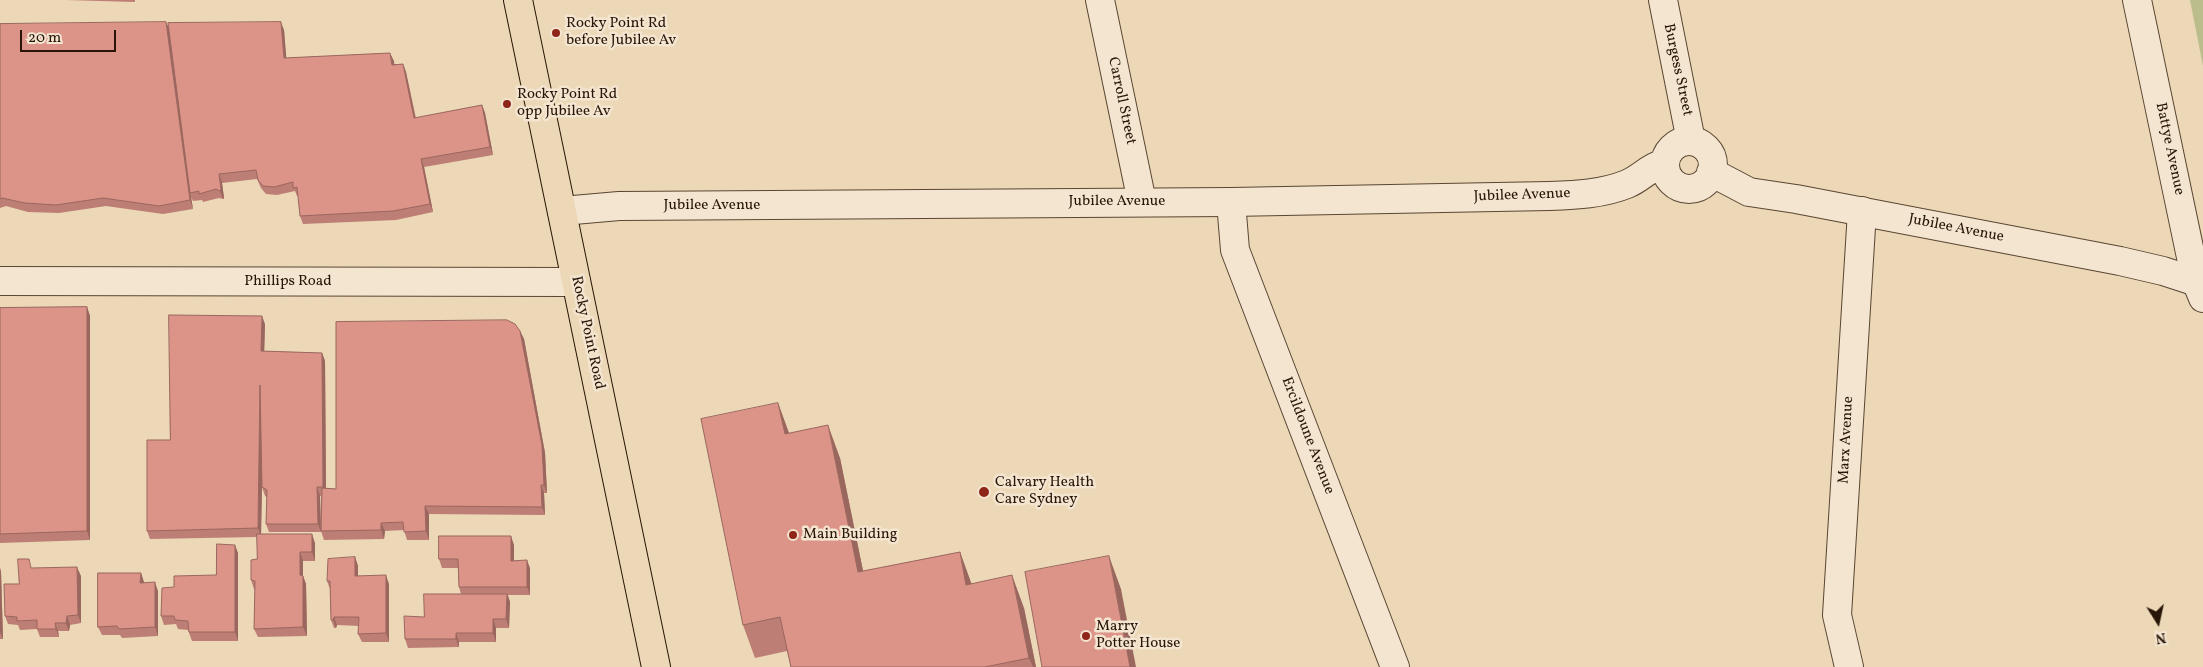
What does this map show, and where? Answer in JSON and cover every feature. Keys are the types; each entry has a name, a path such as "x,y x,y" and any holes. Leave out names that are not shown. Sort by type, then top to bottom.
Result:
{"main road":[{"name":"Rocky Point Road","path":"518,0 656,667"}],"street":[{"name":"Carroll Street","path":"1100,0 1142,202"},
{"name":"Burgess Street","path":"1663,0 1691,141"},
{"name":"Battye Avenue","path":"2138,0 2201,288"},
{"path":"1683,141 1691,141 1699,143 1709,152 1713,164 1711,172 1703,184 1694,188 1684,188 1671,181 1666,173 1665,163 1666,156 1673,146 1683,141"},
{"name":"Jubilee Avenue","path":"562,211 627,206 1230,202 1575,195 1629,184 1650,168 1665,163"},
{"name":"Jubilee Avenue","path":"1711,172 1739,188 1754,193 1862,211 2120,260 2201,288"},
{"name":"Ercildoune Avenue","path":"1230,202 1235,250 1395,667"},
{"name":"Marx Avenue","path":"1849,667 1837,615 1862,211"},
{"name":"Phillips Road","path":"0,281 576,282"}],"green space":[{"path":"2190,0 2203,0 2203,66"}],"building":[{"path":"166,22 190,200 159,206 103,198 56,205 0,199 0,24"},
{"path":"281,22 284,58 390,53 392,65 403,64 414,118 482,105 490,147 421,159 430,204 393,211 300,216 297,187 293,188 293,182 274,187 263,186 258,180 256,170 219,174 220,191 216,189 199,194 199,191 190,193 168,23"},
{"path":"87,307 87,531 0,534 0,308"},
{"path":"169,315 262,316 261,351 322,353 323,487 317,487 318,524 266,524 267,490 262,487 260,385 258,528 147,531 147,440 170,440"},
{"path":"507,320 515,324 520,331 542,445 544,485 541,485 542,507 425,506 426,531 404,532 403,522 381,523 381,530 321,531 322,488 336,489 336,322"},
{"name":"Main Building","path":"778,403 785,434 828,425 858,572 960,552 966,585 1012,575 1029,658 985,667 791,667 780,617 743,625 701,419"},
{"path":"257,534 312,534 312,552 300,552 300,575 303,576 303,627 254,629 255,581 251,580 251,560 257,559"},
{"path":"439,536 511,536 511,561 527,560 527,587 459,587 458,559 439,559"},
{"path":"217,544 235,545 235,632 189,632 188,621 175,620 174,616 161,616 162,588 174,587 174,576 216,575"},
{"name":"Marry Potter House","path":"1109,556 1130,667 1042,667 1025,572"},
{"path":"355,557 355,576 386,575 386,633 358,634 359,617 334,617 331,620 330,581 327,581 328,559"},
{"path":"18,559 29,559 31,568 77,567 78,615 67,616 66,623 55,623 56,629 37,629 37,620 17,621 17,617 5,616 4,584 19,584"},
{"path":"98,573 141,573 140,583 155,582 155,627 119,629 117,626 98,627"},
{"path":"424,594 507,594 506,619 493,619 493,633 456,633 456,639 405,639 404,616 424,617"}],"place":[{"name":"Rocky Point Rd before Jubilee Av","path":"556,33"},
{"name":"Rocky Point Rd opp Jubilee Av","path":"507,104"},
{"name":"Calvary Health Care Sydney","path":"984,492"},
{"name":"Main Building","path":"793,535"},
{"name":"Marry Potter House","path":"1086,636"}]}
